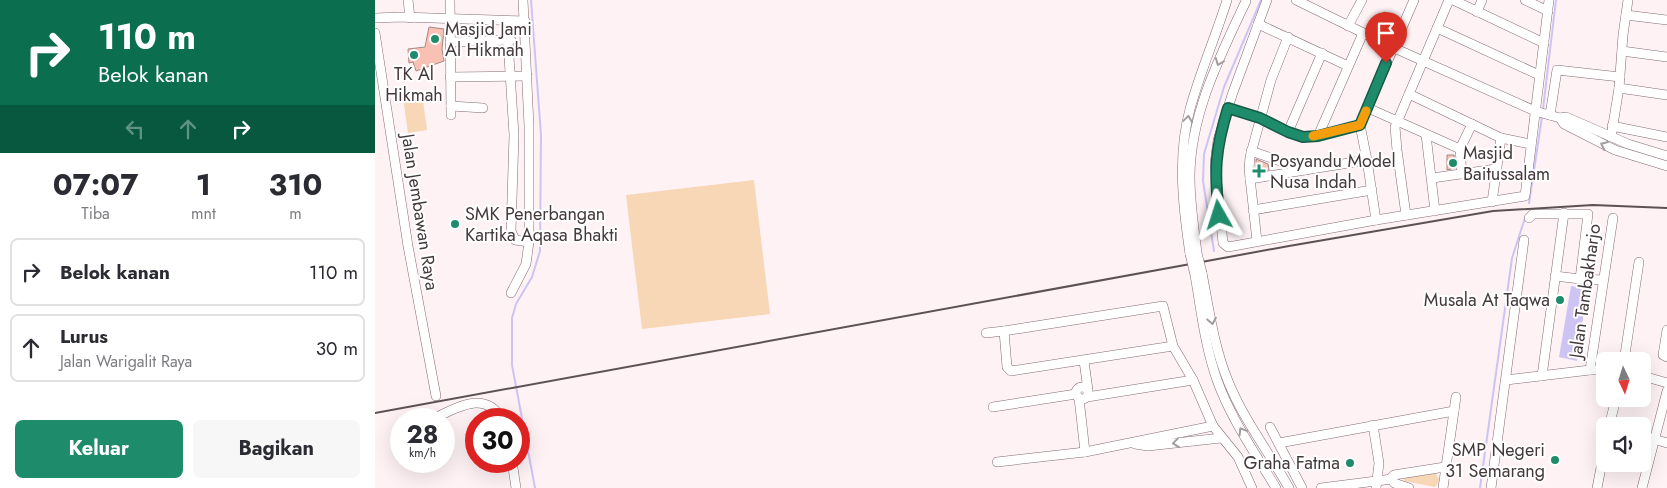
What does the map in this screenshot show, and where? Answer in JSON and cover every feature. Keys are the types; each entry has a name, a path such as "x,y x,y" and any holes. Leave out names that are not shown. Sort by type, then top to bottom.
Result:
{"street":[{"path":"408,0 410,18"},
{"path":"450,0 451,111 483,108"},
{"path":"511,292 526,264 529,242 527,76 523,0"},
{"path":"1246,1 1238,3 1229,0 1190,110 1182,180 1183,207 1217,349 1228,381 1243,414 1289,488"},
{"path":"1267,0 1218,140 1215,163 1223,243 1228,247 1376,220 1523,197 1525,195 1530,144 1537,111 1539,75 1549,0"},
{"path":"1296,0 1392,47 1537,111 1560,118 1566,117 1611,137 1626,149"},
{"path":"1348,26 1362,0"},
{"path":"1376,220 1360,125 1392,47 1414,0"},
{"path":"1406,215 1395,129 1449,0"},
{"path":"1453,0 1543,43"},
{"path":"1477,12 1483,0"},
{"path":"1525,0 1548,11"},
{"path":"1611,137 1619,88 1628,0"},
{"path":"1193,254 1190,177 1192,145 1198,115 1228,38 1246,1"},
{"path":"1626,15 1667,20"},
{"path":"375,18 525,21"},
{"path":"1258,24 1348,66"},
{"path":"1437,28 1539,75"},
{"name":"Jalan Jembawan Raya","path":"375,32 378,73 436,396"},
{"path":"1318,136 1363,33"},
{"path":"1216,35 1228,38"},
{"path":"1257,241 1250,179 1251,151 1271,80 1287,38"},
{"path":"450,42 509,41 514,135 511,232 515,240 529,242"},
{"path":"1622,51 1667,57"},
{"path":"1288,132 1321,53"},
{"path":"1549,115 1557,70 1620,77"},
{"path":"451,77 527,76"},
{"path":"1619,88 1667,95"},
{"path":"1409,94 1501,138 1530,144"},
{"path":"1228,108 1260,118 1303,137 1318,136 1360,125"},
{"path":"1368,108 1460,149"},
{"path":"1560,118 1564,124 1587,137 1640,153 1667,156"},
{"path":"1462,174 1460,149 1472,124"},
{"path":"1612,126 1667,137"},
{"path":"1426,135 1435,211"},
{"path":"1491,202 1501,138"},
{"path":"1251,151 1307,170"},
{"path":"1640,153 1667,166"},
{"path":"1250,179 1367,160"},
{"path":"1432,178 1496,169"},
{"path":"1253,210 1372,190"},
{"path":"1542,376 1563,213"},
{"path":"1529,218 1533,214 1588,214 1581,279"},
{"name":"Jalan Tambakharjo","path":"1590,370 1613,218"},
{"path":"1491,488 1524,240"},
{"path":"1625,352 1639,262"},
{"path":"1198,274 1209,353 1217,381 1233,417 1276,488"},
{"path":"1555,276 1603,280"},
{"path":"986,333 1161,305 1165,307 1173,346 1193,380 1213,426 1238,457 1252,488"},
{"path":"1665,354 1667,330"},
{"path":"1004,331 1006,359 1009,370 1084,361 1173,346"},
{"path":"1084,361 1085,452"},
{"path":"1506,380 1596,370"},
{"path":"1651,378 1667,382"},
{"path":"993,407 1193,380"},
{"path":"1643,488 1667,391"},
{"path":"1443,488 1456,397"},
{"path":"454,408 475,402 484,403 494,408"},
{"path":"1279,443 1454,411"},
{"path":"1373,425 1379,463 1377,484"},
{"path":"997,462 1085,452 1213,426"},
{"path":"1270,427 1302,488"},
{"path":"1132,443 1148,446 1221,438"},
{"path":"1651,438 1667,443"},
{"path":"1321,488 1377,484 1392,479 1394,475 1445,467"},
{"path":"1598,488 1601,472"},
{"path":"514,473 516,488"},
{"path":"1392,479 1396,484 1409,488"}],"shaded area":[{"path":"422,94 427,130 408,133 403,97"},
{"path":"754,180 770,314 642,329 626,195"},
{"path":"1578,281 1588,283 1577,361 1559,357 1571,286 1577,287"},
{"path":"1435,473 1440,480 1435,487 1404,481 1405,476"}],"building":[{"path":"1384,12 1399,19 1391,36 1377,27"},
{"path":"429,27 444,29 442,49 444,61 416,71 413,62 409,63 408,49 425,47"},
{"path":"1447,155 1454,155 1455,168 1447,170"},
{"path":"1256,159 1268,164 1269,170 1256,172"}],"waterway":[{"path":"531,0 541,135 540,251 532,277 516,304 512,318 512,365 535,488"},
{"path":"1214,251 1203,181 1204,154 1224,87 1261,0"},
{"path":"1543,109 1556,0"},
{"path":"1529,203 1542,117"},
{"path":"1480,488 1512,258 1525,218"}],"railway":[{"path":"375,413 1289,246 1493,211 1593,205 1667,208"}],"slow traffic":[{"path":"1313,136 1360,125 1366,111"}],"place":[{"name":"Masjid Jami Al Hikmah","path":"435,39"},
{"name":"TK Al Hikmah","path":"414,55"},
{"name":"Masjid Baitussalam","path":"1453,163"},
{"name":"Posyandu Model Nusa Indah","path":"1259,171"},
{"name":"SMK Penerbangan Kartika Aqasa Bhakti","path":"455,224"},
{"name":"Musala At Taqwa","path":"1560,300"},
{"name":"SMP Negeri 31 Semarang","path":"1555,460"},
{"name":"Graha Fatma","path":"1350,463"}],"route":[{"path":"1219,215 1215,163 1218,140 1228,108 1260,118 1303,137 1318,136 1360,125 1386,63"}]}
